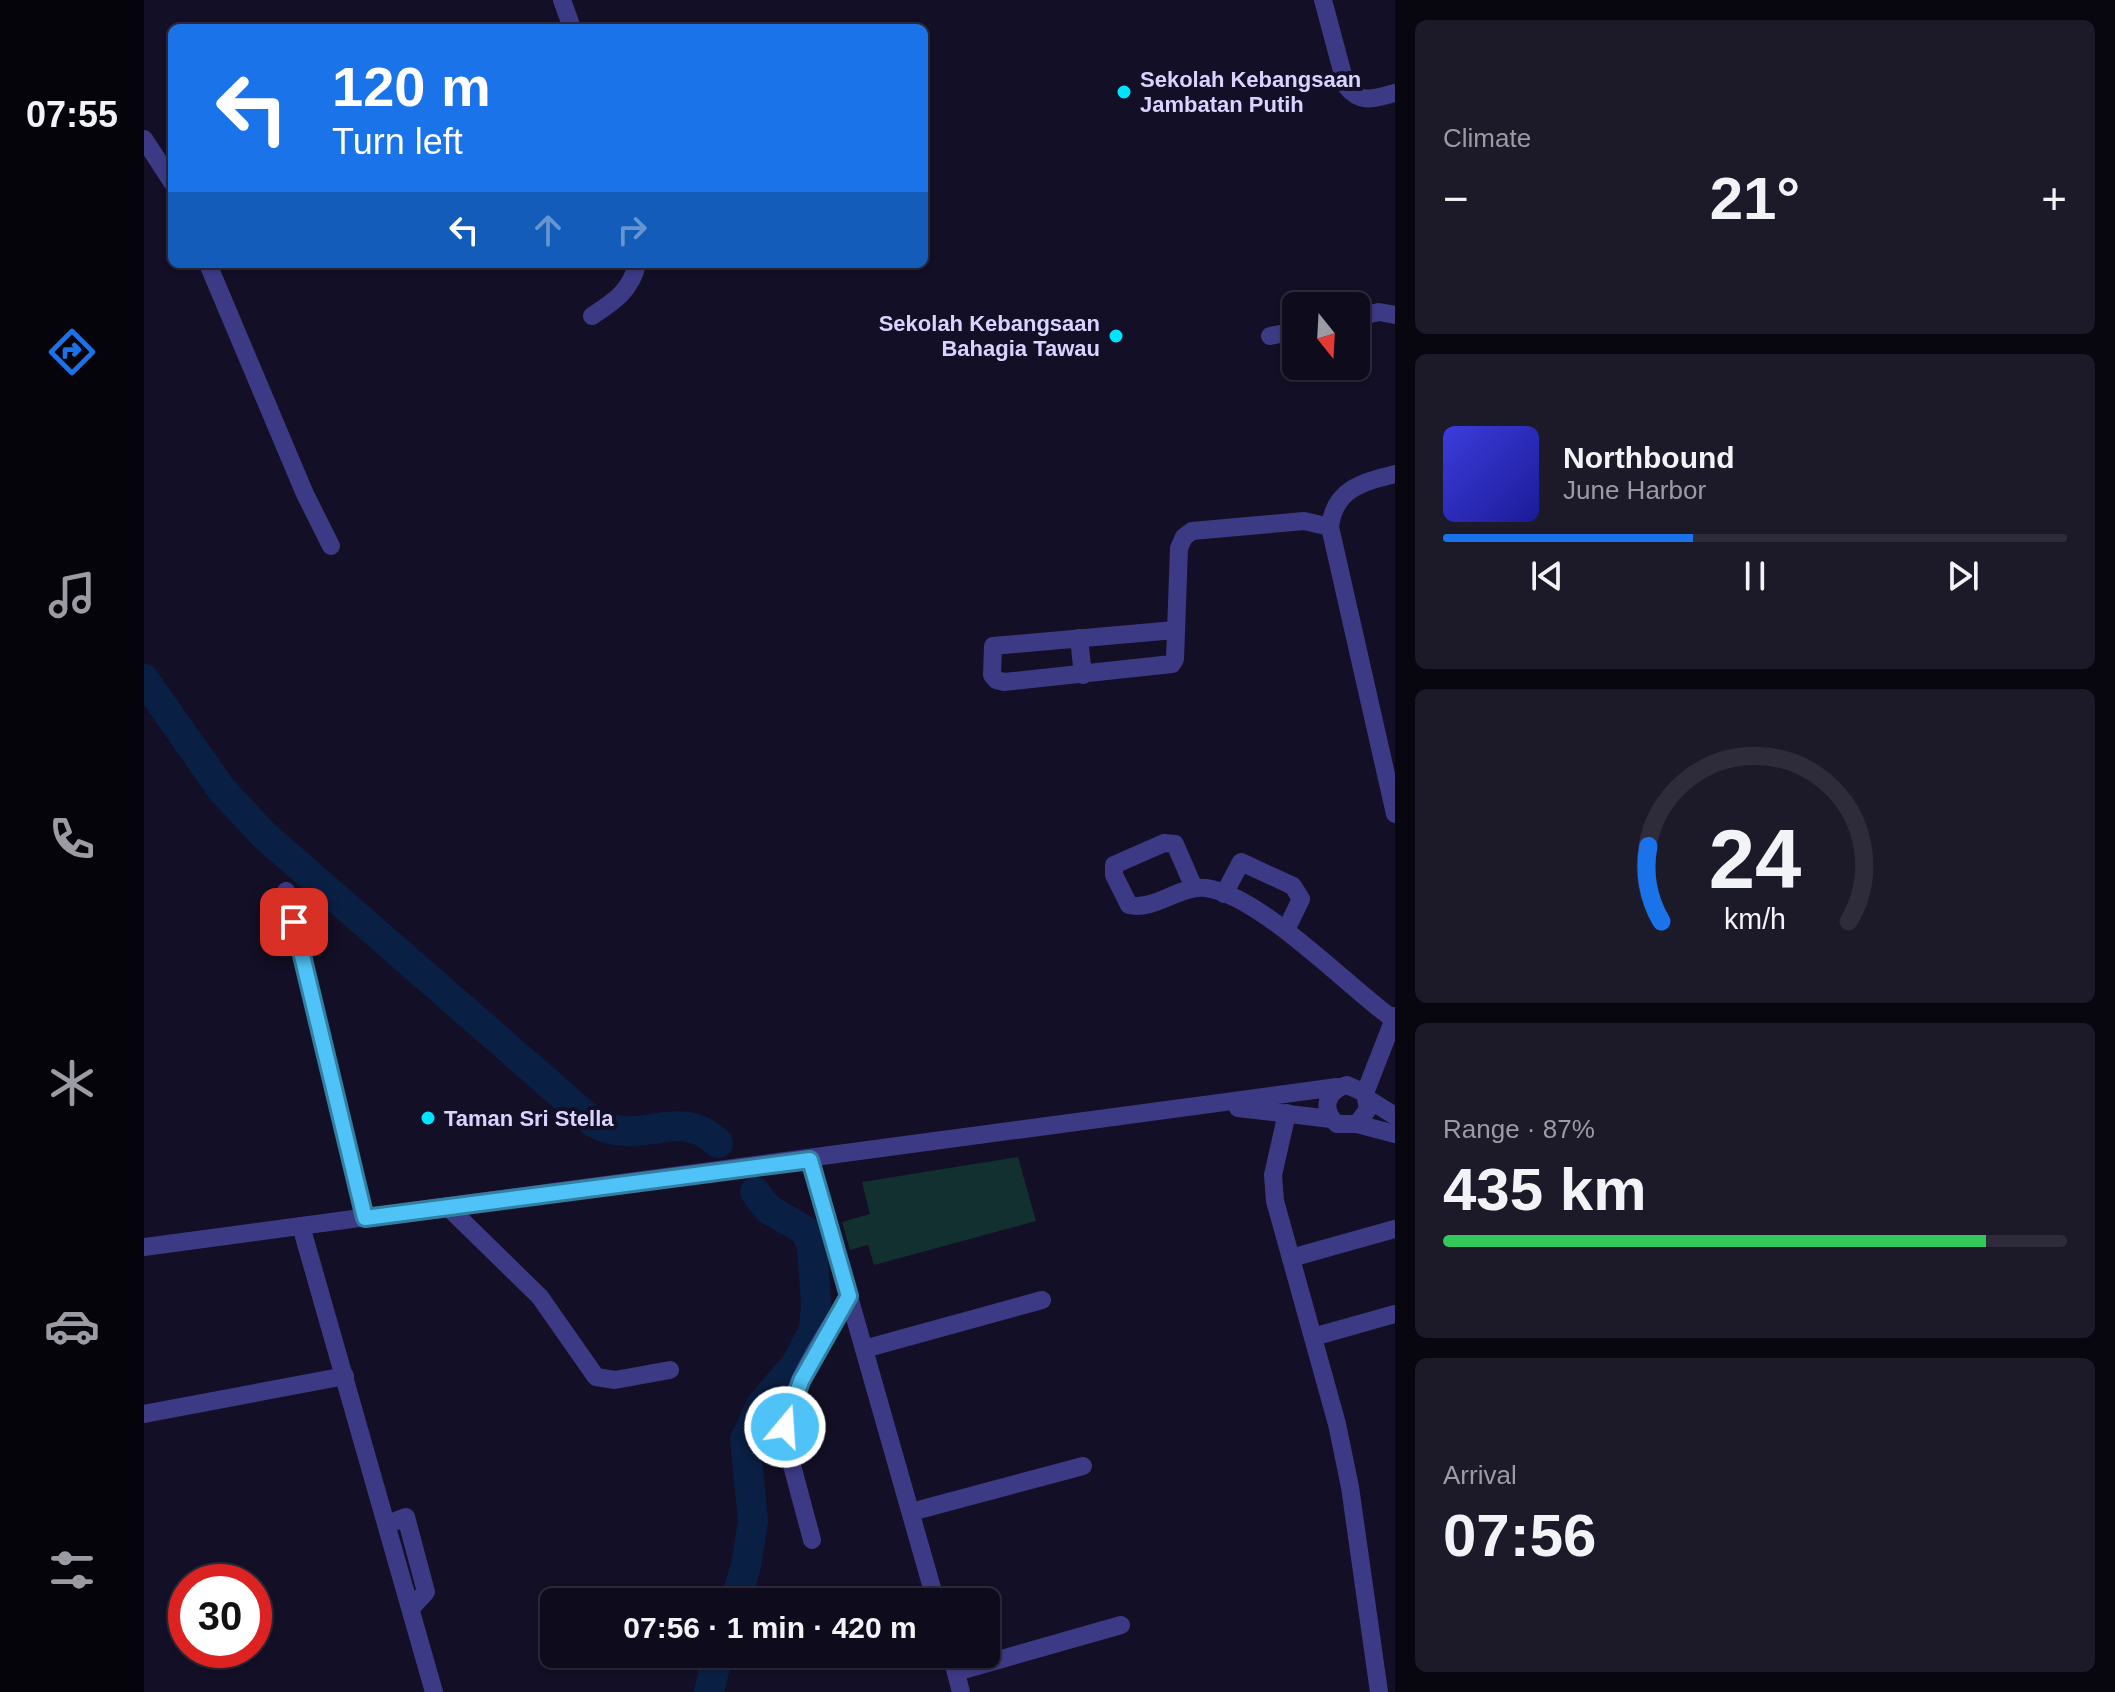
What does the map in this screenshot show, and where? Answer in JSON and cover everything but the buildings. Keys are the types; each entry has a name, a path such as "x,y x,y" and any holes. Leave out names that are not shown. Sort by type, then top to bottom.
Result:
{"street":[{"path":"562,0 571,24"},
{"path":"1323,0 1346,86 1354,97 1367,100 1395,93"},
{"path":"144,139 168,176"},
{"path":"210,268 305,494 331,546"},
{"path":"592,316 619,298 633,278 636,268"},
{"path":"1370,314 1395,315"},
{"path":"1270,336 1282,334"},
{"path":"1395,474 1355,485 1343,493 1330,523 1395,814"},
{"path":"1175,630 993,646 992,675 1004,682 1172,664 1175,630 1179,548 1184,537 1192,531 1304,521 1330,523"},
{"path":"1079,638 1083,675"},
{"path":"1194,888 1175,844 1164,843 1114,865 1114,875 1129,905 1139,907 1194,888 1224,894 1286,930 1394,1017 1384,1038 1366,1096 1366,1116 1357,1124"},
{"path":"1224,894 1241,862 1293,886 1301,899 1286,930"},
{"path":"286,891 365,1218"},
{"path":"1331,1119 1327,1102 1384,1038"},
{"path":"144,1247 810,1160 1342,1086 1366,1096 1395,1116"},
{"path":"1204,1104 1331,1119 1343,1126 1357,1124 1395,1134"},
{"path":"1287,1113 1273,1175 1275,1201 1350,1487 1379,1692"},
{"path":"810,1160 932,1588"},
{"path":"448,1207 540,1297 596,1377 615,1380 670,1370"},
{"path":"301,1226 434,1692"},
{"path":"1291,1258 1395,1229"},
{"path":"812,1540 786,1443 785,1427 801,1381 849,1296"},
{"path":"864,1349 1042,1300"},
{"path":"1313,1337 1395,1314"},
{"path":"144,1414 345,1376"},
{"path":"911,1512 1083,1466"},
{"path":"1000,1652 1121,1625"},
{"path":"954,1668 961,1692"}],"green space":[{"path":"1018,1157 1036,1221 874,1265 868,1245 850,1250 842,1222 870,1214 862,1182"}],"waterway":[{"path":"144,679 222,790 264,835 593,1122 628,1131 688,1127 703,1132 718,1143"},
{"path":"739,1588 753,1521 745,1440 761,1405 796,1364 814,1330 816,1301 812,1248 806,1231 768,1209 755,1192"},
{"path":"709,1692 715,1668"}],"place":[{"name":"Sekolah Kebangsaan Jambatan Putih","path":"1124,92"},
{"name":"Sekolah Kebangsaan Bahagia Tawau","path":"1116,336"},
{"name":"Taman Sri Stella","path":"428,1118"}],"route":[{"path":"294,922 365,1218 810,1160 849,1296 801,1381 785,1427"}]}
